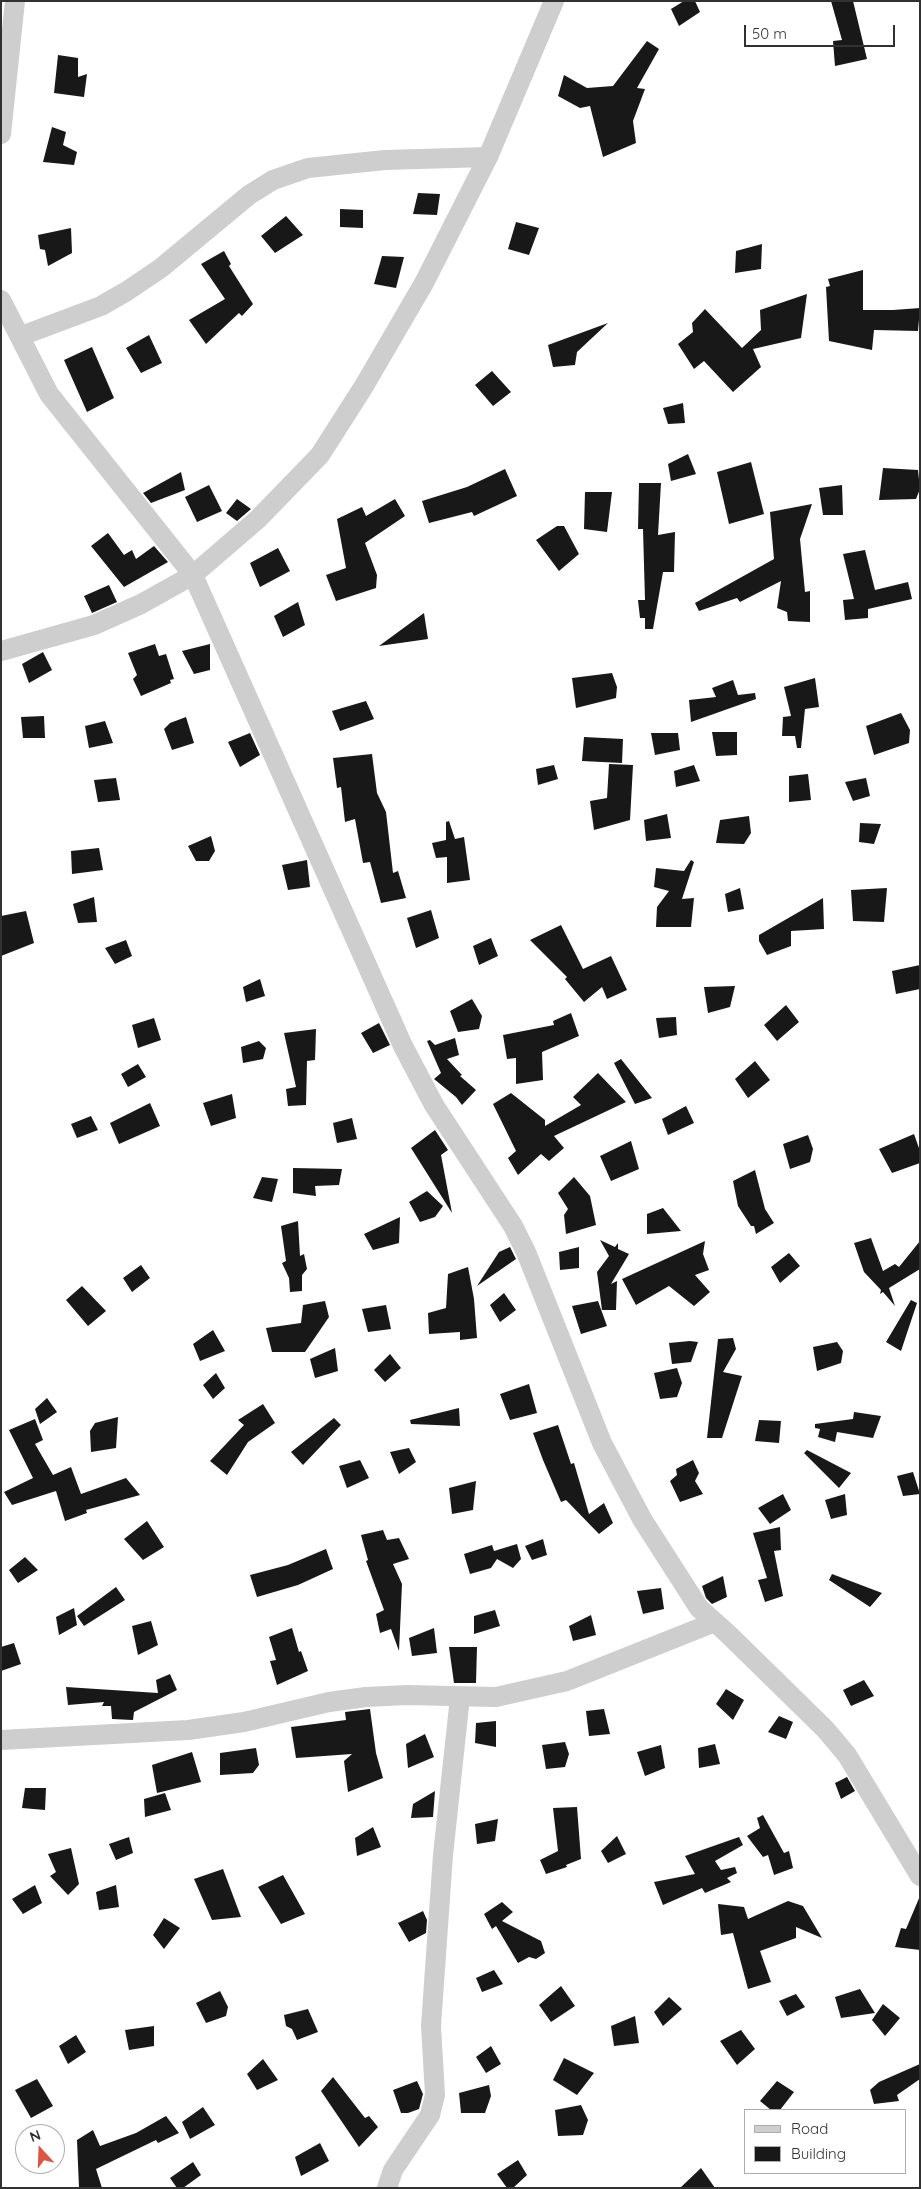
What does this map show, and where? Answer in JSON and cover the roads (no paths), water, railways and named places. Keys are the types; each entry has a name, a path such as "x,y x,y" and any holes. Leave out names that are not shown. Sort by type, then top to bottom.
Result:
{"street":[{"path":"1,134 15,1"},
{"path":"1,651 94,625 141,604 194,575 258,519 320,455 364,386 424,283 488,157 554,1"},
{"path":"21,336 101,306 127,291 161,268 249,195 273,180 308,168 385,160 488,157"},
{"path":"1,300 49,394 194,575 403,1046 434,1104 513,1226 526,1252 602,1443 642,1519 699,1608 825,1729 847,1755 920,1876"},
{"path":"1,1740 188,1730 244,1722 330,1702 366,1697 407,1695 496,1696 567,1681 715,1622"},
{"path":"387,2188 392,2170 430,2115 434,2094 432,2026 443,1855 460,1697"}]}
